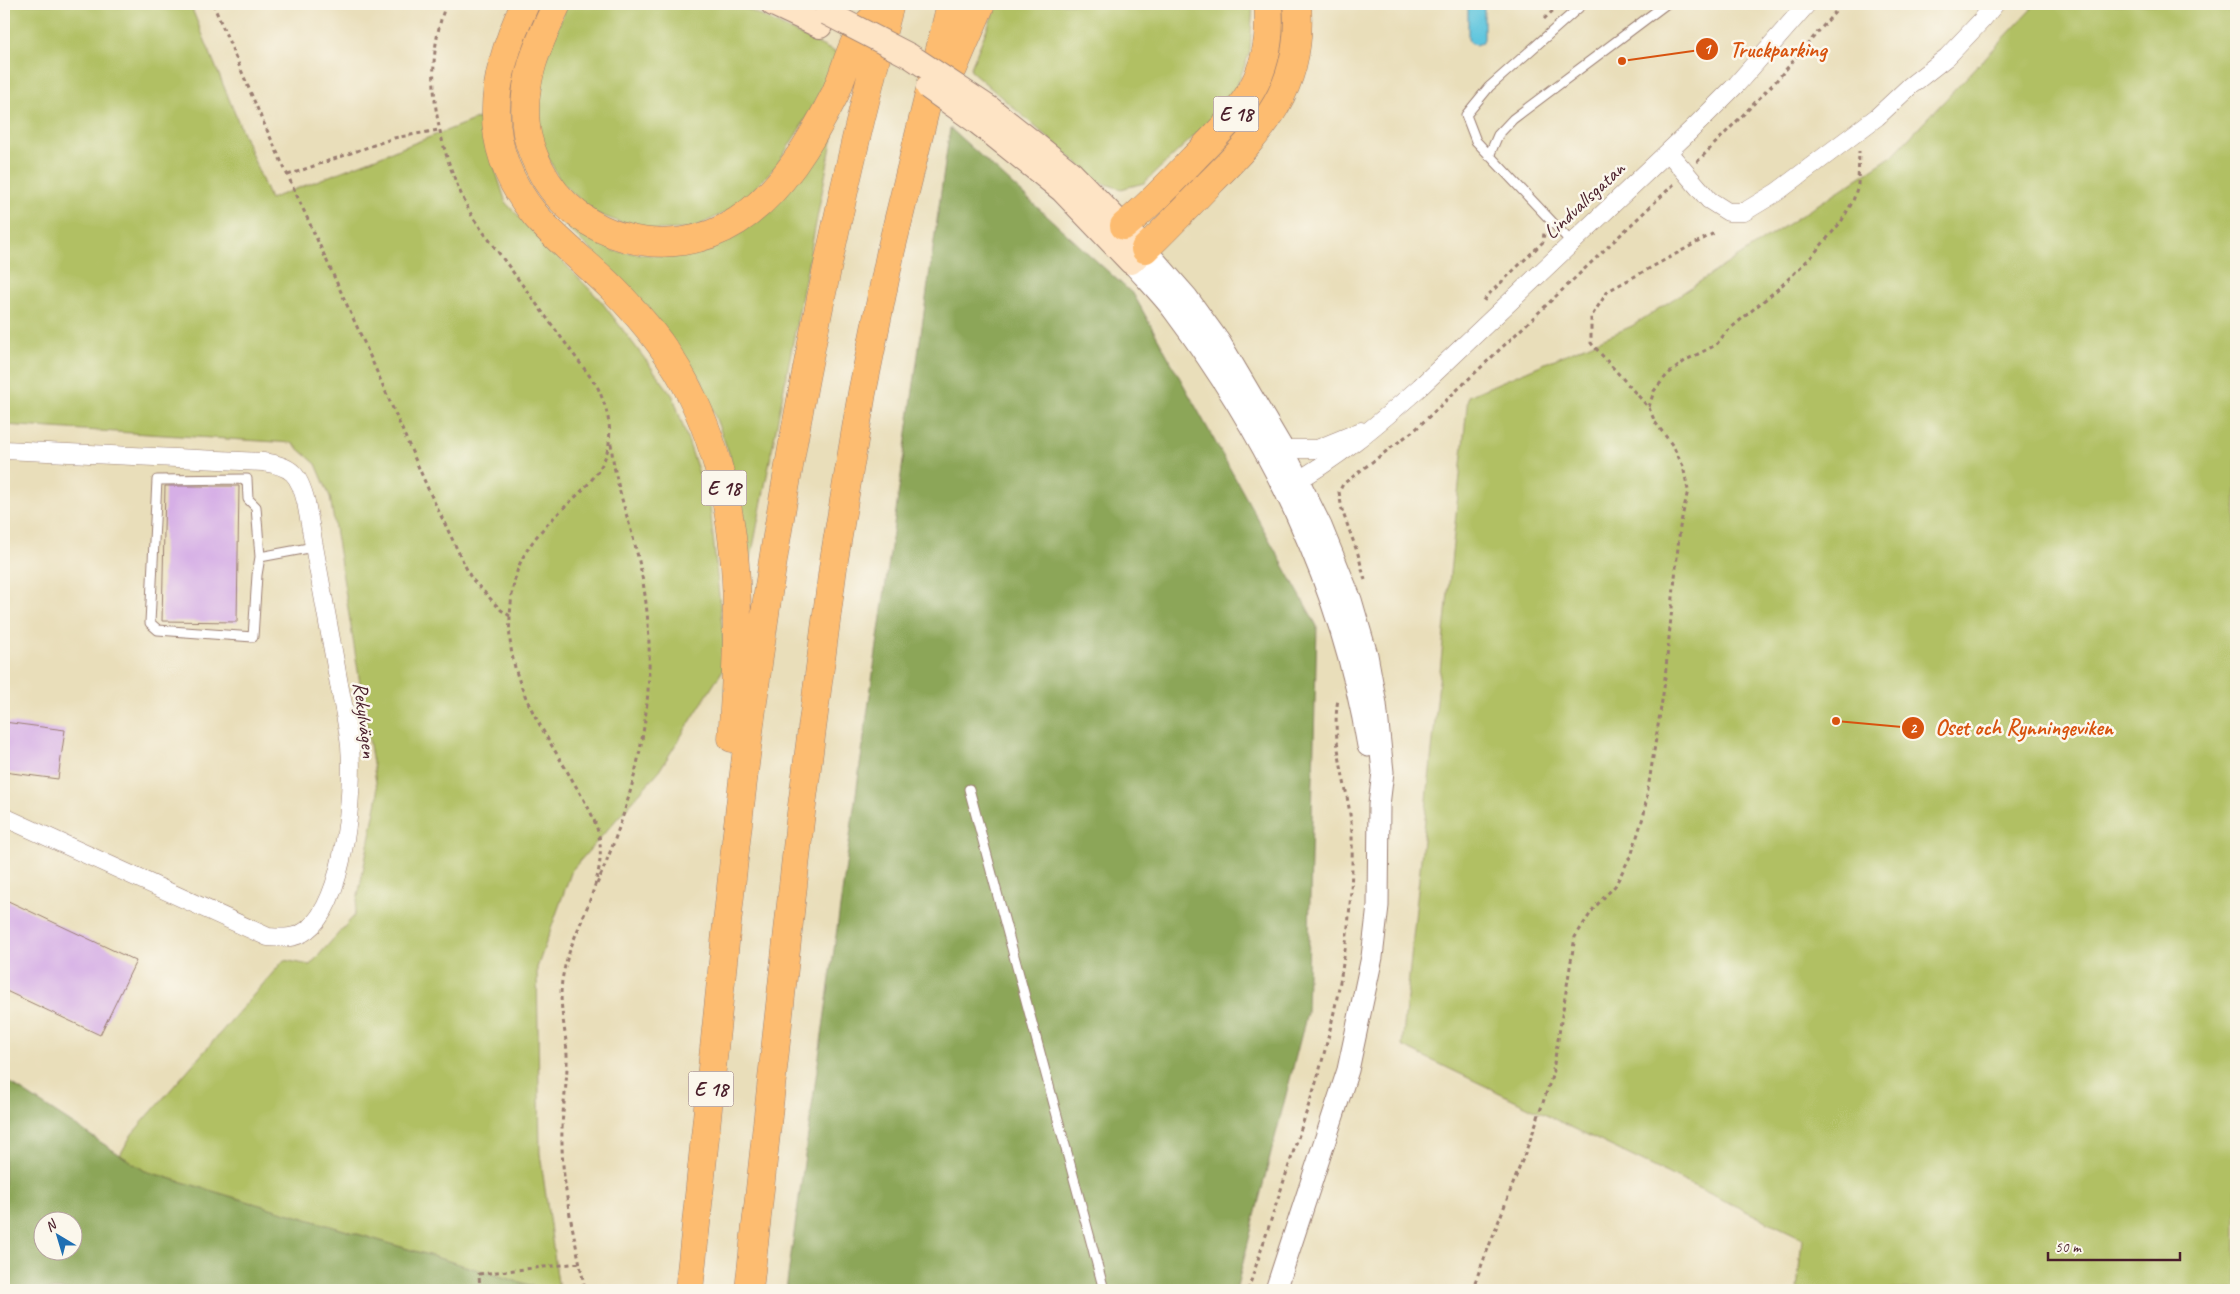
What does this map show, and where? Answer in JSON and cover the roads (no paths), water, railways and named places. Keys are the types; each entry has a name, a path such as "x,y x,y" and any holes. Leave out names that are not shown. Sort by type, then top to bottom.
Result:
{"highway":[{"name":"E 18","path":"525,4 506,47 499,72 496,97 499,139 508,172 520,194 536,215 630,306 653,334 678,371 695,402 712,444 720,469 731,522 736,574 737,654 730,760 729,837 715,1051"},
{"name":"E 18","path":"557,4 528,73 524,100 526,128 533,154 545,179 562,200 582,219 615,235 632,240 660,244 687,241 713,234 737,221 758,204 777,184 808,141 834,94 859,34 888,4"},
{"name":"E 18","path":"689,1290 746,761 783,503 833,238 888,4"},
{"path":"749,1290 801,811 834,560 862,393 891,250 951,4"},
{"path":"930,91 953,69 981,4"},
{"name":"E 18","path":"1117,233 1190,163 1246,101 1259,77 1267,51 1270,24 1268,4"},
{"name":"E 18","path":"1138,255 1247,145 1270,118 1292,72 1297,47 1297,4"}],"main road":[{"path":"773,4 819,14 940,94 984,116 1062,190 1117,233 1138,255"}],"street":[{"name":"Lindvallsgatan","path":"1292,485 1335,458 1384,420 1668,152 1737,84 1807,4"},
{"path":"1668,152 1709,200 1728,212 1744,212 1777,192 1855,133 1947,57 1995,4"},
{"path":"1138,255 1187,297 1221,344 1283,449 1312,548 1339,620 1364,724 1379,805 1378,906 1372,957 1362,1007 1348,1070 1276,1290"},
{"path":"1138,255 1172,309 1292,485"},
{"name":"Lindvallsgatan","path":"1283,449 1317,448 1353,435 1384,420"},
{"name":"Rekylvägen","path":"4,450 264,462 283,465 296,476 302,486 350,746 349,816 343,849 330,896 321,917 307,930 289,938 268,937 4,817"}],"lane":[{"path":"1572,243 1476,142 1466,115 1489,86 1583,4"},
{"path":"1489,156 1498,135 1513,119 1666,4"},
{"path":"247,479 248,498 256,507 260,556 253,637 158,630 150,623 157,480 247,479"},
{"path":"260,556 314,547"},
{"path":"968,789 1104,1290"}],"water":[{"path":"1468,4 1484,4 1484,39 1482,43 1476,45 1470,43 1468,39"}],"place":[{"name":"Truckparking","path":"1622,61"},
{"name":"Oset och Rynningeviken","path":"1836,721"}]}
